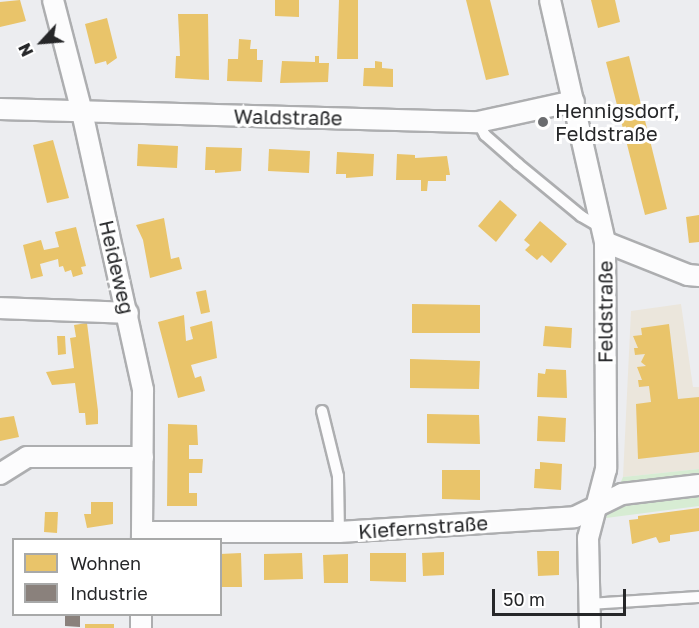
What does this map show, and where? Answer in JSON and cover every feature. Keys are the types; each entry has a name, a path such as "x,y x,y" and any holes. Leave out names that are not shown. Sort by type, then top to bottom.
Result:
{"street":[{"name":"Heideweg","path":"52,0 82,112 128,313 143,390 142,536"},
{"name":"Feldstraße","path":"550,0 604,235 606,468 588,538 590,628"},
{"name":"Waldstraße","path":"0,109 478,122 574,101"},
{"path":"604,235 688,275 699,276"},
{"path":"0,308 128,313"},
{"path":"0,474 27,457 143,457"},
{"name":"Kiefernstraße","path":"142,536 339,532 574,517 622,495 699,485"}],"lane":[{"path":"478,122 485,135 604,235"},
{"path":"322,411 338,476 339,532"},
{"path":"590,604 699,597"}],"shaded area":[{"path":"681,304 693,387 699,387 699,469 623,477 631,311"}],"green space":[{"path":"699,469 699,506 606,518 623,477"}],"building: Wohnen":[{"path":"20,0 26,21 0,27 0,2"},
{"path":"275,0 299,0 299,17 275,16"},
{"path":"339,0 358,0 358,59 337,59"},
{"path":"466,0 490,0 509,75 486,80"},
{"path":"591,0 615,0 620,22 598,28"},
{"path":"178,14 208,14 209,80 175,78 176,56 180,56"},
{"path":"107,18 117,58 107,65 106,61 95,64 85,24"},
{"path":"239,39 251,40 250,49 257,49 257,60 263,60 262,82 227,81 228,59 238,59"},
{"path":"315,56 319,56 319,63 329,63 328,82 280,83 282,61 315,62"},
{"path":"629,56 667,209 645,215 606,62"},
{"path":"375,61 382,62 382,68 393,69 393,87 363,86 364,68 375,68"},
{"path":"53,140 69,198 47,203 33,145"},
{"path":"138,144 178,146 177,168 137,166"},
{"path":"206,147 242,148 241,171 215,173 215,170 205,170"},
{"path":"269,149 310,151 309,173 268,171"},
{"path":"337,152 374,154 373,176 346,178 346,174 336,174"},
{"path":"397,154 415,155 415,158 447,156 450,175 446,175 446,181 428,181 427,191 421,191 421,180 396,180"},
{"path":"500,200 517,215 496,242 478,226"},
{"path":"699,215 699,242 689,243 686,217"},
{"path":"164,218 171,259 179,257 182,269 150,278 143,240 136,225"},
{"path":"540,221 567,244 551,263 542,255 537,260 525,250 530,245 524,240"},
{"path":"76,227 86,266 81,267 83,274 73,277 71,270 65,272 63,266 59,267 58,259 40,264 43,276 31,279 23,245 41,240 44,250 59,247 55,232"},
{"path":"206,290 210,312 201,314 196,292"},
{"path":"412,304 480,305 480,333 412,333"},
{"path":"184,315 186,341 193,339 190,327 212,321 217,358 191,365 195,378 201,376 205,391 178,398 158,322"},
{"path":"87,323 98,424 86,425 85,413 79,413 75,383 52,385 46,372 74,368 70,338 76,337 74,325"},
{"path":"669,324 678,399 699,397 699,452 638,459 636,404 651,402 649,386 639,387 638,380 642,380 637,367 646,366 641,362 645,354 635,355 634,348 638,348 633,336 642,335 641,328"},
{"path":"545,326 572,328 571,348 543,346"},
{"path":"57,336 65,336 66,354 58,355"},
{"path":"410,359 480,361 479,389 410,388"},
{"path":"546,369 566,370 567,398 537,397 538,373 545,374"},
{"path":"427,414 479,415 480,444 427,443"},
{"path":"14,416 19,437 0,441 0,418"},
{"path":"538,416 566,418 565,442 537,441"},
{"path":"168,424 197,425 198,445 189,445 189,459 203,459 202,473 189,473 189,493 197,493 197,506 167,506"},
{"path":"540,462 562,464 561,490 534,488 535,469 540,469"},
{"path":"442,470 480,470 480,500 442,499"},
{"path":"91,502 113,502 113,524 87,528 84,514 91,514"},
{"path":"699,508 699,531 670,535 670,541 659,543 656,537 632,544 629,520 638,519 638,516"},
{"path":"45,512 58,512 57,533 44,532"},
{"path":"537,551 559,551 559,575 538,576"},
{"path":"444,552 444,575 423,576 422,553"},
{"path":"241,553 242,587 222,587 222,554"},
{"path":"302,553 303,579 264,580 264,554"},
{"path":"370,553 406,553 406,582 370,581"},
{"path":"348,554 348,583 324,583 323,555"},
{"path":"85,624 114,624 114,628 85,628"}],"building: Industrie":[{"path":"65,616 80,616 80,627 65,626"}],"place":[{"name":"Hennigsdorf, Feldstraße","path":"543,122"}]}
